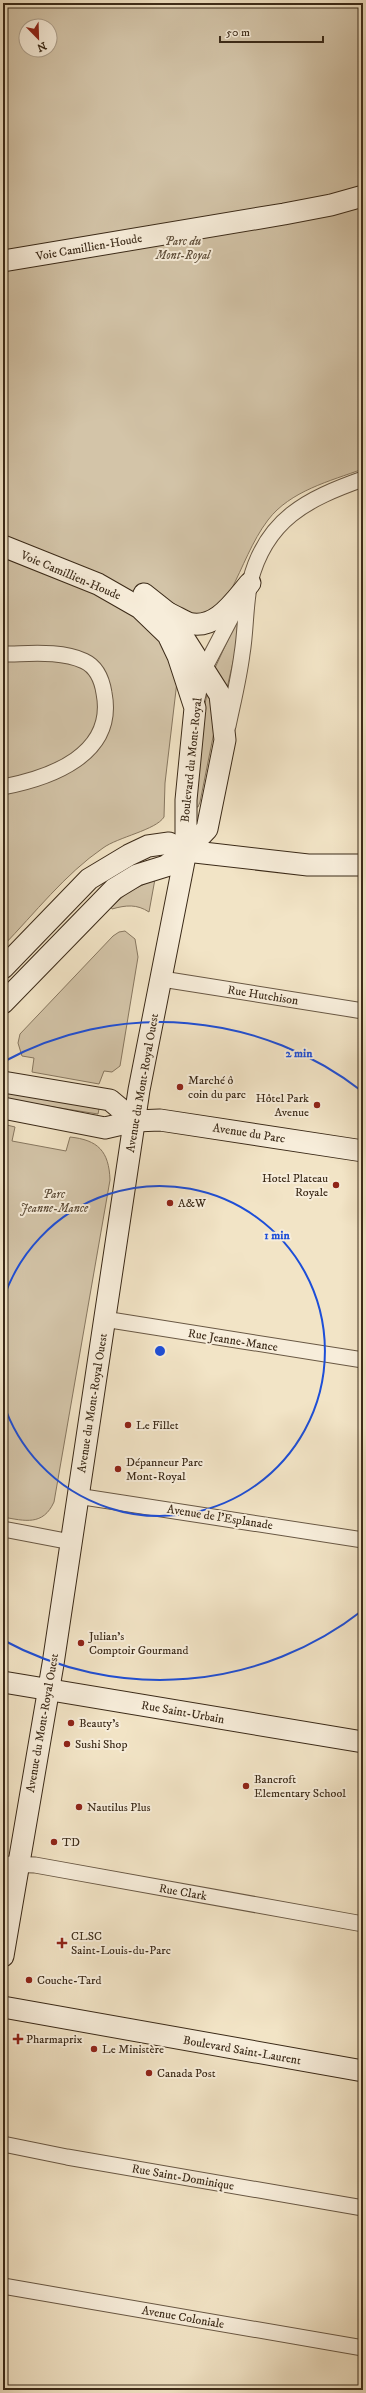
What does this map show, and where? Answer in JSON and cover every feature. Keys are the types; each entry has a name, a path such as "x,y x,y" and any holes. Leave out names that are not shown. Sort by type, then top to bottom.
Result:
{"main road":[{"name":"Voie Camillien-Houde","path":"3,261 284,214 331,205 363,196"},
{"name":"Voie Camillien-Houde","path":"3,268 287,221 329,213 363,203"},
{"name":"Voie Camillien-Houde","path":"3,538 121,580 168,613 204,669"},
{"name":"Voie Camillien-Houde","path":"3,546 92,581 140,608 168,635 180,661 195,708"},
{"path":"168,613 189,623 206,622 225,612 250,583"},
{"name":"Boulevard du Mont-Royal","path":"186,851 207,829 225,740 220,695 204,669"},
{"name":"Boulevard du Mont-Royal","path":"186,851 186,800 195,708"},
{"path":"3,968 89,879 128,855 148,846 169,843 186,851 308,865 363,865"},
{"path":"3,1003 114,889 137,875 166,866 186,851"},
{"name":"Avenue du Mont-Royal Ouest","path":"3,1956 11,1864 48,1689 72,1542 76,1496 134,1121 186,851"},
{"path":"3,1082 110,1100 134,1121"},
{"name":"Avenue du Parc","path":"3,1108 105,1128 134,1121 160,1120 363,1151"},
{"name":"Rue Saint-Urbain","path":"3,1682 363,1742"},
{"name":"Boulevard Saint-Laurent","path":"3,2007 363,2071"}],"street":[{"name":"Boulevard du Mont-Royal","path":"195,708 204,669 250,583 262,550 284,521 315,497 363,479"},
{"name":"Boulevard du Mont-Royal","path":"225,740 242,655 250,583"},
{"path":"3,654 55,655 73,657 85,662 92,666 99,675 106,705 100,730 84,754 70,765 40,779 3,787"},
{"name":"Rue Hutchison","path":"162,979 363,1011"},
{"name":"Rue Jeanne-Mance","path":"104,1319 363,1360"},
{"name":"Avenue de l'Esplanade","path":"76,1496 363,1540"},
{"path":"3,1529 72,1542"},
{"name":"Rue Clark","path":"11,1864 43,1867 363,1924"},
{"name":"Rue Saint-Dominique","path":"3,2144 74,2158 363,2208"},
{"name":"Avenue Coloniale","path":"3,2286 363,2348"}],"green space":[{"name":"Parc du Mont-Royal","path":"3,3 363,3 363,469 311,488 287,501 277,510 262,528 231,590 224,600 209,616 185,614 165,783 164,817 160,822 153,826 118,840 103,848 89,858 51,894 3,946"},
{"path":"237,620 242,623 227,688 215,668"},
{"path":"207,694 211,694 215,727 200,802 198,807 195,807 203,714"},
{"path":"155,879 149,912 136,906 112,909 111,907 128,892"},
{"path":"125,931 135,939 138,957 120,1066 112,1072 104,1071 99,1084 32,1072 34,1058 22,1056 18,1043 20,1034 113,936 119,932"},
{"path":"3,1090 99,1109 98,1114 3,1099"},
{"name":"Parc Jeanne-Mance","path":"3,1124 15,1127 12,1141 66,1151 70,1137 95,1144 104,1154 107,1161 110,1180 54,1502 50,1510 39,1518 33,1520 19,1520 3,1517"}],"place":[{"name":"Marché ô coin du parc","path":"180,1087"},
{"name":"Hôtel Park Avenue","path":"317,1105"},
{"name":"Hotel Plateau Royale","path":"336,1185"},
{"name":"A&W","path":"170,1203"},
{"name":"Le Fillet","path":"128,1425"},
{"name":"Dépanneur Parc Mont-Royal","path":"118,1469"},
{"name":"Julian’s Comptoir Gourmand","path":"81,1643"},
{"name":"Beauty's","path":"71,1723"},
{"name":"Sushi Shop","path":"67,1744"},
{"name":"Bancroft Elementary School","path":"246,1786"},
{"name":"Nautilus Plus","path":"79,1807"},
{"name":"TD","path":"54,1842"},
{"name":"CLSC Saint-Louis-du-Parc","path":"62,1943"},
{"name":"Couche-Tard","path":"29,1980"},
{"name":"Pharmaprix","path":"18,2039"},
{"name":"Le Ministère","path":"94,2049"},
{"name":"Canada Post","path":"149,2073"}]}
